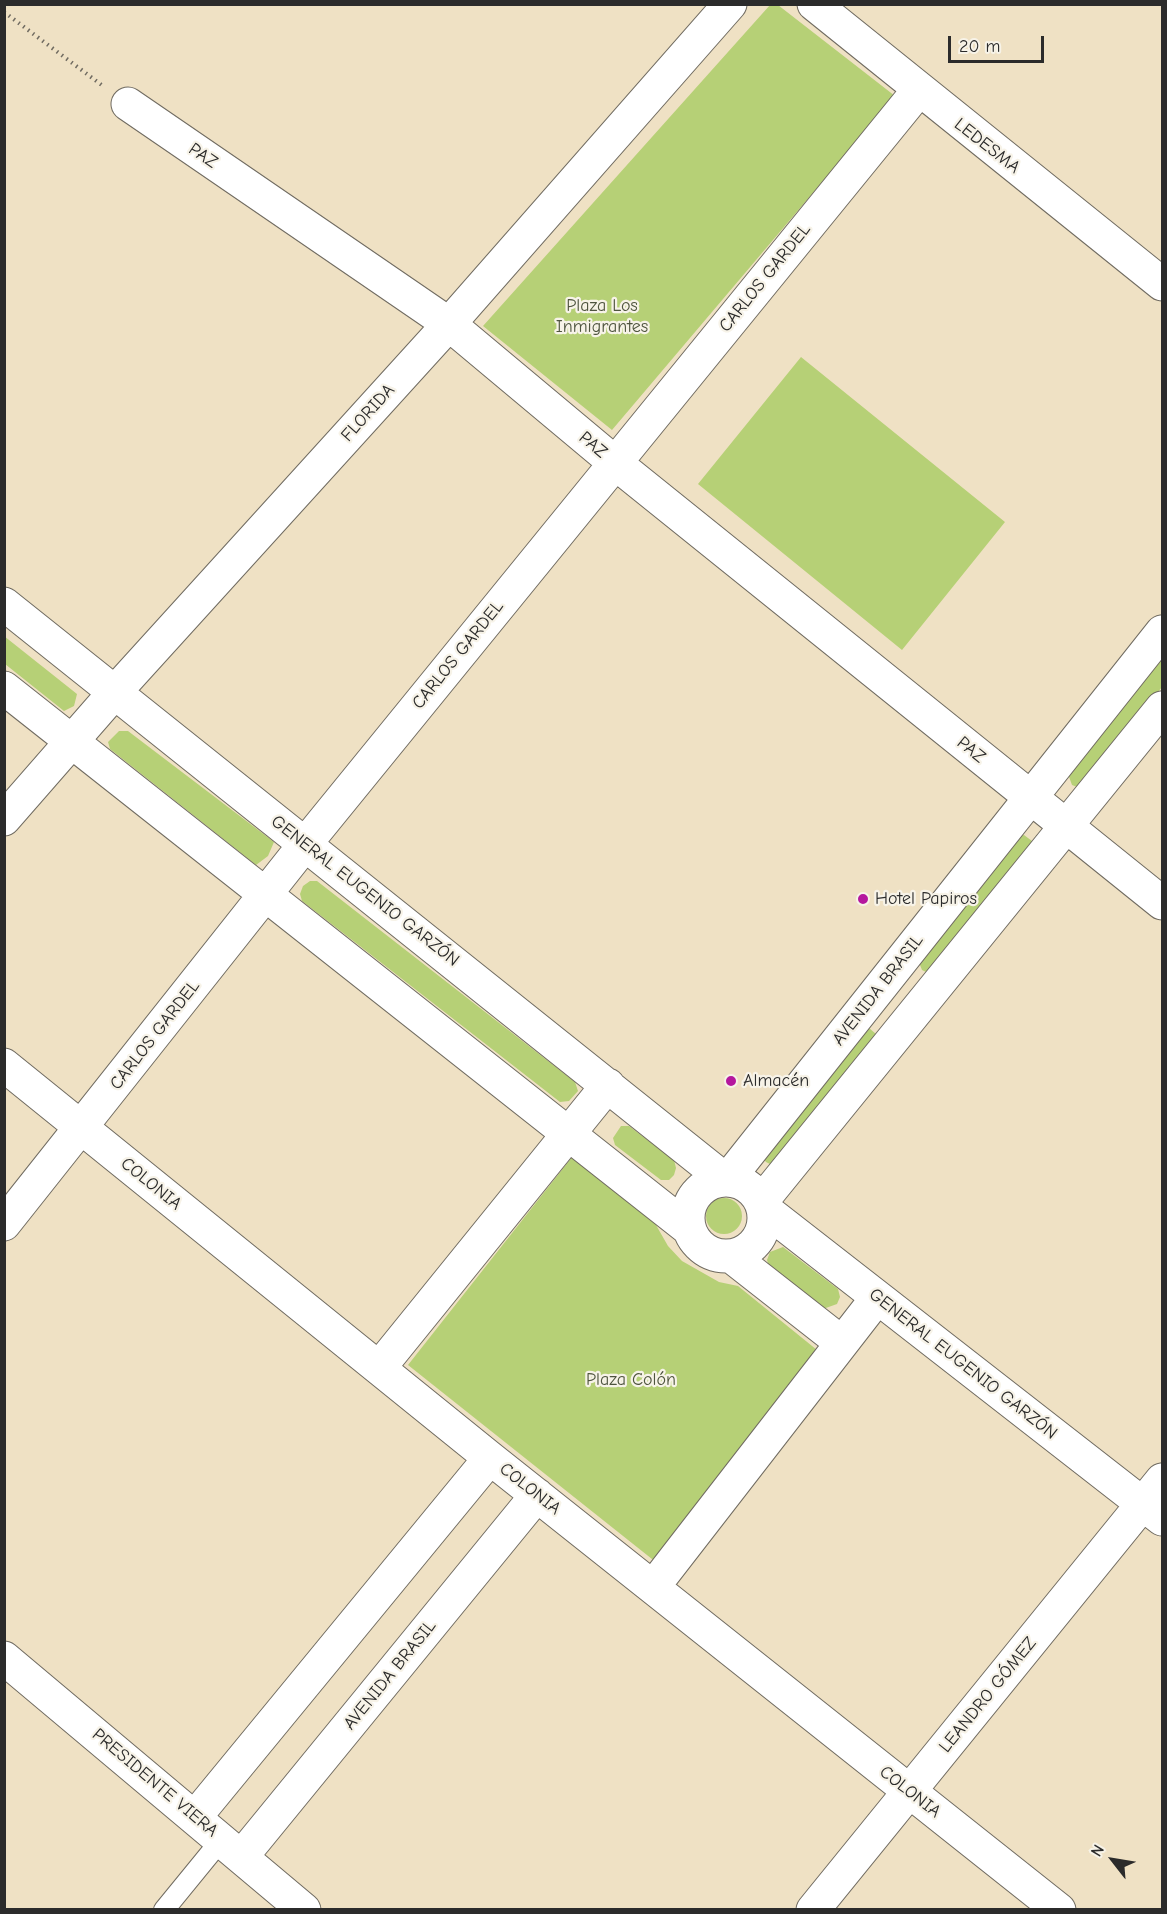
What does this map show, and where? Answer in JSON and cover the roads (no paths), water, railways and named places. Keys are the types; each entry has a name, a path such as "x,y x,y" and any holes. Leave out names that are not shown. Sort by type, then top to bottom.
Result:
{"street":[{"name":"LEDESMA","path":"814,4 918,91 1162,284"},
{"name":"FLORIDA","path":"4,819 114,693 449,324 724,6"},
{"name":"CARLOS GARDEL","path":"4,1224 266,897 306,843 918,91"},
{"name":"PAZ","path":"128,104 449,324 614,462 1162,903"},
{"name":"GENERAL EUGENIO GARZÓN","path":"4,604 726,1179"},
{"name":"AVENIDA BRASIL","path":"726,1179 1162,632"},
{"path":"4,688 689,1229"},
{"path":"762,1205 1162,708"},
{"name":"COLONIA","path":"4,1065 490,1458 1059,1910"},
{"path":"379,1368 608,1085"},
{"path":"726,1179 742,1183 753,1191 762,1205 764,1224 758,1239 746,1250 731,1256 717,1256 705,1250 695,1241 689,1229 687,1216 691,1202 710,1182 726,1179"},
{"name":"GENERAL EUGENIO GARZÓN","path":"762,1205 877,1298 1156,1501"},
{"path":"731,1256 842,1343"},
{"path":"652,1587 877,1298"},
{"path":"195,1817 490,1458"},
{"name":"AVENIDA BRASIL","path":"232,1847 537,1495"},
{"name":"LEANDRO GÓMEZ","path":"813,1910 909,1791 1156,1501"},
{"name":"PRESIDENTE VIERA","path":"4,1658 232,1847 304,1910"}],"lane":[{"path":"164,1910 232,1847"}],"place":[{"name":"Hotel Papiros","path":"863,899"},
{"name":"Almacén","path":"731,1081"}],"park label":[{"name":"Plaza Los Inmigrantes","path":"602,316"},
{"name":"Plaza Colón","path":"631,1380"}]}
